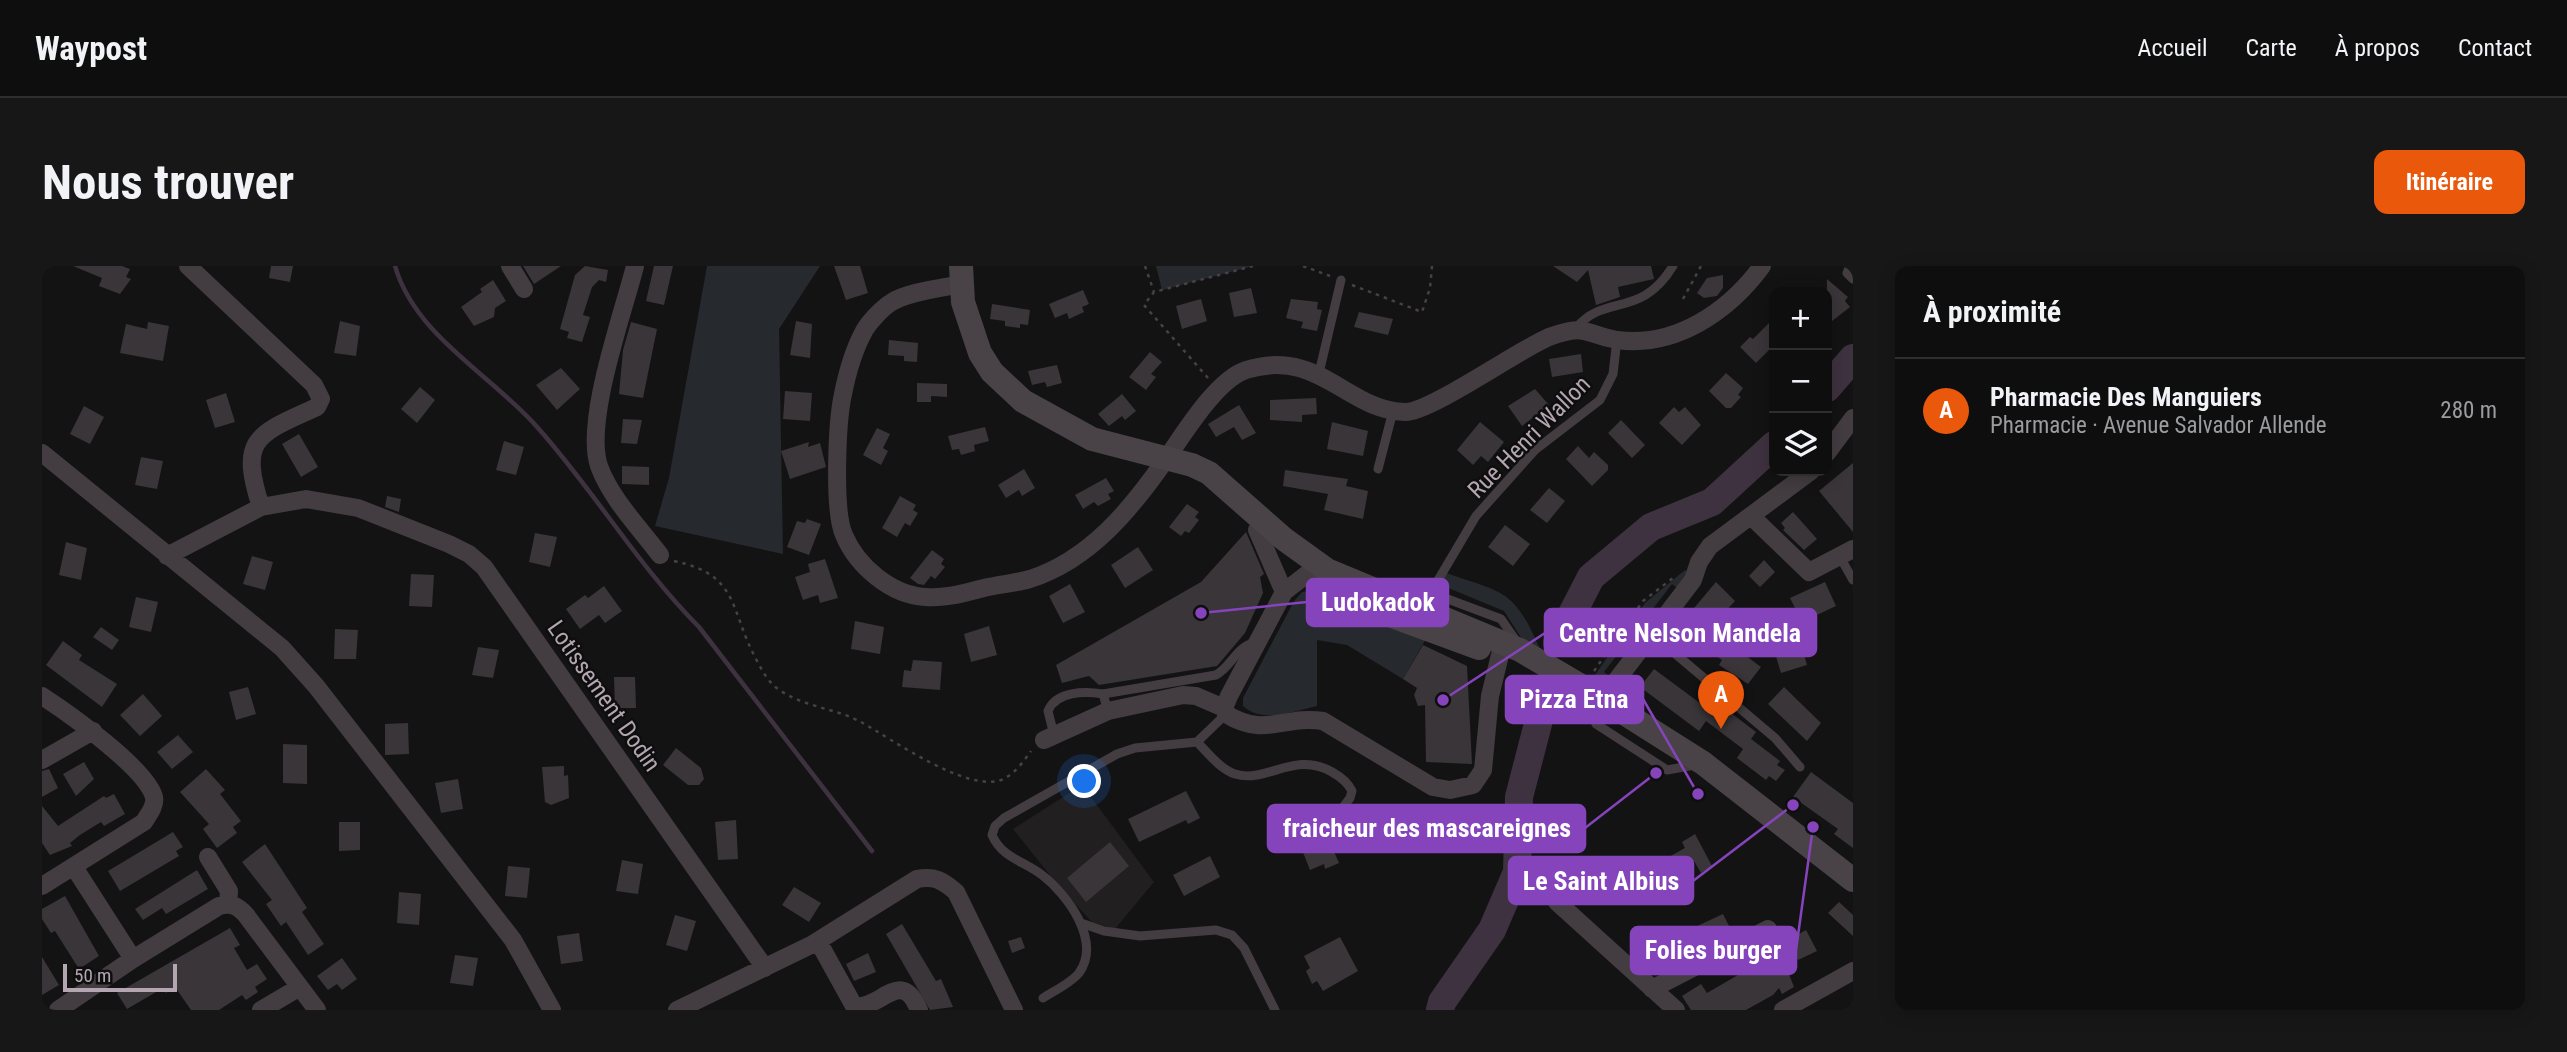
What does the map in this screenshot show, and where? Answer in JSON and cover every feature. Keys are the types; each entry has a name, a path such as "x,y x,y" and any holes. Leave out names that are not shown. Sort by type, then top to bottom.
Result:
{"main road":[{"path":"961,275 969,324 980,353 1008,390 1046,415 1093,439 1167,458 1209,473 1317,572 1449,618 1510,653 1583,687 1703,763 1853,880"},
{"path":"1243,503 1257,530 1366,606 1510,653"}],"street":[{"path":"188,266 314,385 321,398 317,407 264,432 253,448 250,473 261,507"},
{"path":"510,266 524,289"},
{"path":"635,266 598,410 595,438 599,465 611,490 660,555"},
{"path":"961,275 892,302 864,330 843,395 838,498 843,534 864,567 885,583 921,597 951,597 1030,579 1060,566 1099,540 1132,505 1167,458 1191,418 1240,372 1264,365 1319,373 1374,408 1409,413 1545,339 1576,328 1617,340 1678,334 1717,314 1762,266"},
{"path":"1832,446 1853,418"},
{"path":"42,453 282,649 316,686 513,940 552,1010"},
{"path":"1583,687 1653,635 1693,580 1699,562 1710,546 1804,476"},
{"name":"Lotissement Dodin","path":"167,556 261,507 306,499 358,508 469,554 484,567 765,968"},
{"path":"1751,516 1809,572 1846,552"},
{"path":"1257,530 1284,592"},
{"path":"1221,716 1284,592 1317,572"},
{"path":"1049,737 1106,703 1196,696 1221,716 1257,727 1311,719 1323,721 1433,787 1462,788 1473,785 1483,770 1490,696 1510,653"},
{"path":"42,696 93,731 137,774 154,797 153,807 144,822 42,886"},
{"path":"42,760 93,731"},
{"path":"208,858 229,891 228,904"},
{"path":"74,867 133,958"},
{"path":"677,1010 818,941 917,879 932,877 943,881 956,892 1014,1010"},
{"path":"1557,902 1676,1010"},
{"path":"58,1010 133,958 219,906 228,904 238,906 317,1010"},
{"path":"1653,989 1768,929"},
{"path":"818,941 854,1006 863,1008 896,990 914,996 919,1010"},
{"path":"1783,1010 1853,971"},
{"path":"261,1010 300,987"}],"lane":[{"path":"1576,328 1586,316 1643,299 1664,281 1673,266"},
{"path":"1850,266 1847,273 1853,279"},
{"path":"1319,373 1341,280"},
{"name":"Rue Henri Wallon","path":"1431,592 1476,516 1535,450 1600,400 1614,374 1617,340"},
{"path":"1378,469 1393,411"},
{"path":"1846,552 1853,580"},
{"path":"1388,597 1413,586 1501,619 1510,653"},
{"path":"1653,635 1775,738 1800,767"},
{"path":"1049,737 1048,711 1053,702 1079,692 1106,703 1216,674 1226,669 1242,648 1257,643"},
{"path":"1044,998 1080,971 1086,953 1081,923 1047,880 1008,856 996,845 992,835 995,826 1004,818 1117,754 1135,748 1200,740 1221,716"},
{"path":"1200,740 1234,774 1260,774 1285,766 1310,764 1338,775 1352,791 1350,798 1328,827"},
{"path":"1081,923 1104,931 1140,936 1216,930 1232,935 1244,948 1275,1010"}],"path":[{"path":"1145,266 1154,292"},
{"path":"1221,390 1200,372 1144,305 1154,292 1253,266"},
{"path":"1303,266 1422,312 1430,288 1432,266"},
{"path":"1683,299 1702,266"},
{"path":"660,555 713,574 722,583 731,595 746,642 764,675 778,689 822,710 853,718 933,765 974,779 1002,780 1017,769 1036,744 1049,737"},
{"path":"1583,687 1643,601 1674,576"}],"shaded area":[{"path":"707,266 820,266 779,329 783,554 655,526 669,478"},
{"path":"1156,266 1253,266 1162,290"},
{"path":"1685,570 1691,575 1680,590 1672,584 1604,672 1612,679 1607,686 1595,675 1645,603"},
{"path":"1446,573 1505,596 1522,615 1540,649 1522,639 1504,611 1441,585"},
{"path":"1309,591 1427,637 1403,679 1347,645 1317,640 1317,706 1278,715 1251,711 1243,706 1243,698 1294,601 1302,592"},
{"path":"1082,785 1154,882 1115,929 1092,922 1061,889 1013,829"}],"building":[{"path":"73,266 122,266 130,269 126,277 131,279 120,294 99,286 102,278"},
{"path":"271,266 293,266 290,282 269,278"},
{"path":"523,266 561,266 534,284"},
{"path":"585,266 608,270 606,282 599,280 592,287 583,315 590,317 582,342 567,338 569,332 560,329 575,275"},
{"path":"654,266 673,266 664,305 646,301"},
{"path":"834,266 860,266 868,293 846,300"},
{"path":"1553,266 1651,266 1654,279 1618,287 1620,297 1596,305 1588,270 1577,282"},
{"path":"1723,275 1723,288 1717,296 1704,298 1697,293 1707,278"},
{"path":"1827,279 1848,297 1845,301 1850,307 1832,321 1832,287 1827,287"},
{"path":"493,280 506,301 495,308 494,317 474,326 461,307"},
{"path":"1251,288 1257,313 1234,317 1229,293"},
{"path":"1083,290 1089,304 1082,307 1084,312 1069,319 1067,313 1055,318 1049,304"},
{"path":"1201,299 1207,321 1182,329 1176,306"},
{"path":"1291,299 1318,302 1317,309 1322,310 1317,331 1301,328 1303,322 1286,318"},
{"path":"992,304 1030,310 1028,325 1020,324 1020,328 1005,326 1005,321 990,319"},
{"path":"1359,312 1393,319 1388,335 1354,327"},
{"path":"340,321 360,326 356,356 334,353"},
{"path":"796,321 812,324 810,358 790,355"},
{"path":"148,322 169,326 163,361 120,353 126,324 147,329"},
{"path":"631,322 657,329 643,398 619,394 623,350"},
{"path":"1769,323 1769,350 1756,363 1740,347 1750,337 1753,339"},
{"path":"889,340 918,343 917,362 904,361 904,356 888,355"},
{"path":"1150,352 1162,362 1151,374 1156,377 1146,390 1129,377"},
{"path":"1581,354 1583,372 1552,377 1549,359"},
{"path":"1057,365 1062,383 1047,387 1045,382 1032,385 1028,371"},
{"path":"561,368 580,389 557,410 536,385"},
{"path":"1726,373 1743,388 1738,395 1741,397 1731,408 1726,408 1709,391"},
{"path":"917,383 947,384 947,397 931,396 931,402 917,402"},
{"path":"420,387 435,400 417,423 401,409"},
{"path":"1535,389 1549,405 1522,426 1508,406"},
{"path":"785,391 812,393 810,421 783,419"},
{"path":"226,393 235,422 215,428 206,400"},
{"path":"1122,394 1136,411 1125,420 1122,416 1109,426 1098,414"},
{"path":"1316,398 1317,414 1302,415 1302,422 1270,420 1270,400"},
{"path":"1239,405 1256,433 1242,440 1234,427 1216,437 1208,424"},
{"path":"84,406 104,417 90,444 70,434"},
{"path":"1674,407 1679,412 1685,407 1701,425 1682,445 1659,423"},
{"path":"623,419 642,420 637,444 621,443"},
{"path":"1621,420 1645,445 1632,458 1608,433"},
{"path":"1332,422 1368,431 1363,456 1327,449"},
{"path":"1480,422 1504,442 1488,462 1481,456 1473,465 1457,450"},
{"path":"985,427 989,441 974,445 975,451 961,455 959,449 952,450 948,436"},
{"path":"877,428 890,434 883,448 888,451 881,465 863,455"},
{"path":"299,434 318,467 301,477 282,444"},
{"path":"504,441 524,447 516,475 496,470"},
{"path":"809,442 808,447 820,443 826,467 790,479 781,451"},
{"path":"1578,446 1589,458 1594,452 1608,465 1608,470 1592,486 1566,459"},
{"path":"141,457 163,461 157,489 135,485"},
{"path":"1853,463 1853,532 1819,491"},
{"path":"622,466 649,467 649,485 622,484"},
{"path":"1024,469 1035,488 1022,496 1019,490 1006,498 998,485"},
{"path":"1285,470 1348,479 1346,486 1368,491 1363,519 1324,510 1328,494 1283,486"},
{"path":"1106,478 1114,491 1108,494 1111,499 1098,506 1094,502 1083,509 1075,495"},
{"path":"1549,488 1565,501 1547,523 1530,510"},
{"path":"387,496 401,499 399,512 385,507"},
{"path":"900,496 916,505 913,510 918,513 910,526 905,523 897,537 882,528"},
{"path":"1187,504 1199,512 1195,517 1199,520 1189,533 1185,531 1181,536 1169,527"},
{"path":"1793,512 1817,539 1804,550 1783,530 1785,528 1781,523"},
{"path":"807,519 821,524 809,555 787,547 797,521 805,523"},
{"path":"1505,525 1530,544 1513,566 1488,547"},
{"path":"1246,532 1264,574 1260,577 1263,593 1245,633 1217,666 1099,685 1089,676 1062,683 1056,665 1201,582"},
{"path":"535,533 557,537 550,567 529,562"},
{"path":"66,542 87,548 81,580 59,575"},
{"path":"1138,547 1153,570 1125,588 1111,565"},
{"path":"932,550 944,559 941,564 945,567 935,579 931,576 924,585 918,584 910,578"},
{"path":"252,556 273,562 265,590 243,584"},
{"path":"825,559 838,598 820,603 818,595 803,600 795,577 810,572 808,564"},
{"path":"1764,560 1775,572 1760,587 1749,576"},
{"path":"411,574 434,575 432,607 409,606"},
{"path":"1716,582 1735,601 1697,642 1678,627"},
{"path":"1825,582 1836,606 1802,622 1790,598"},
{"path":"1070,584 1085,612 1063,623 1049,596"},
{"path":"604,586 622,611 605,623 599,615 580,629 566,609 585,595 588,598"},
{"path":"136,597 158,602 151,632 129,627"},
{"path":"855,621 884,627 880,654 851,649"},
{"path":"989,626 997,655 971,662 964,634"},
{"path":"101,627 119,640 112,650 93,637"},
{"path":"335,629 358,630 356,659 334,659"},
{"path":"1718,635 1761,667 1748,684 1719,665 1722,660 1700,644"},
{"path":"63,641 82,655 79,660 117,684 102,707 46,665"},
{"path":"1801,644 1807,665 1781,673 1775,653"},
{"path":"1423,645 1467,666 1472,764 1426,762 1425,705 1418,706 1414,695 1417,688 1403,679"},
{"path":"478,647 499,650 493,678 472,675"},
{"path":"913,660 942,662 940,690 902,687 904,670 911,671"},
{"path":"1654,669 1712,712 1718,703 1756,732 1751,739 1780,761 1777,765 1785,770 1776,781 1769,776 1766,780 1737,758 1743,749 1706,721 1699,731 1640,687"},
{"path":"614,677 635,677 636,708 615,708"},
{"path":"248,687 256,714 236,720 229,692"},
{"path":"1784,687 1821,723 1807,741 1768,704"},
{"path":"143,694 162,716 140,736 120,715"},
{"path":"408,723 409,754 385,755 385,724"},
{"path":"178,735 193,752 172,769 157,752"},
{"path":"283,744 307,745 307,784 283,783"},
{"path":"676,748 701,768 704,779 699,785 688,785 663,765"},
{"path":"84,762 94,779 76,796 63,774"},
{"path":"564,766 564,776 568,775 569,798 551,805 545,802 542,767"},
{"path":"49,769 58,788 42,797 42,771"},
{"path":"206,769 225,790 220,794 241,821 233,827 237,833 217,848 203,829 209,824 180,792"},
{"path":"1811,772 1853,803 1853,848 1834,834 1838,829 1793,797"},
{"path":"458,779 463,809 441,813 435,783"},
{"path":"1186,791 1200,818 1188,824 1186,820 1139,842 1128,819"},
{"path":"114,794 125,814 104,826 101,822 70,843 72,846 50,855 42,843 42,806 58,826 104,796 106,798"},
{"path":"1301,813 1314,846 1329,840 1339,863 1325,869 1324,864 1310,870 1289,817"},
{"path":"736,820 738,859 718,860 715,822"},
{"path":"339,822 360,822 360,850 339,851"},
{"path":"173,832 183,847 176,851 179,856 120,891 108,871"},
{"path":"1695,834 1712,866 1701,873 1694,861 1667,876 1660,862 1685,848 1682,842"},
{"path":"1110,842 1129,866 1086,902 1067,878"},
{"path":"265,844 307,908 302,912 324,944 308,955 286,922 281,926 266,904 272,900 242,862"},
{"path":"1210,856 1220,877 1184,896 1173,875"},
{"path":"622,860 643,864 638,894 616,891"},
{"path":"508,866 530,868 527,898 505,896"},
{"path":"197,870 208,889 166,914 162,908 143,920 135,909"},
{"path":"794,887 821,903 809,922 782,905"},
{"path":"399,892 421,894 419,925 397,923"},
{"path":"65,896 99,956 79,969 55,931 51,933 42,919 42,909"},
{"path":"1839,902 1853,915 1853,936 1828,913"},
{"path":"1723,914 1733,934 1704,949 1693,928"},
{"path":"675,915 696,921 687,951 666,945"},
{"path":"902,924 936,981 941,979 953,1007 930,1010 886,934"},
{"path":"230,928 240,945 234,948 247,970 257,964 267,979 255,987 258,992 246,1000 242,995 219,1010 191,1010 175,987 166,993 163,988 127,1009 117,993"},
{"path":"1806,930 1817,951 1798,960 1788,940"},
{"path":"579,933 583,961 561,964 557,936"},
{"path":"1021,937 1025,948 1012,953 1008,941"},
{"path":"1340,937 1358,971 1323,991 1317,981 1312,984 1306,971 1310,968 1304,956"},
{"path":"868,953 876,972 854,981 846,964"},
{"path":"455,955 478,958 473,986 450,983"},
{"path":"1782,956 1794,987 1782,994 1779,988 1773,995 1746,1010 1691,1010 1682,996 1701,984 1707,993 1750,968 1751,971"},
{"path":"42,957 59,985 42,995"},
{"path":"342,958 357,979 342,990 337,984 328,990 317,976"}],"waterway":[{"path":"395,266 405,291 419,313 437,334 519,409 559,452 657,580 699,627 872,851"},
{"path":"1832,382 1853,358"},
{"path":"1557,643 1591,577 1651,527 1712,502 1769,450"},
{"path":"1440,1010 1442,1002 1492,930 1517,872 1519,797 1546,693"}],"place":[{"name":"Ludokadok","path":"1201,613"},
{"name":"Centre Nelson Mandela","path":"1443,700"},
{"name":"Pharmacie Des Manguiers","path":"1721,729"},
{"name":"fraicheur des mascareignes","path":"1656,773"},
{"name":"Pizza Etna","path":"1698,794"},
{"name":"Le Saint Albius","path":"1793,805"},
{"name":"Folies burger","path":"1813,827"}]}
